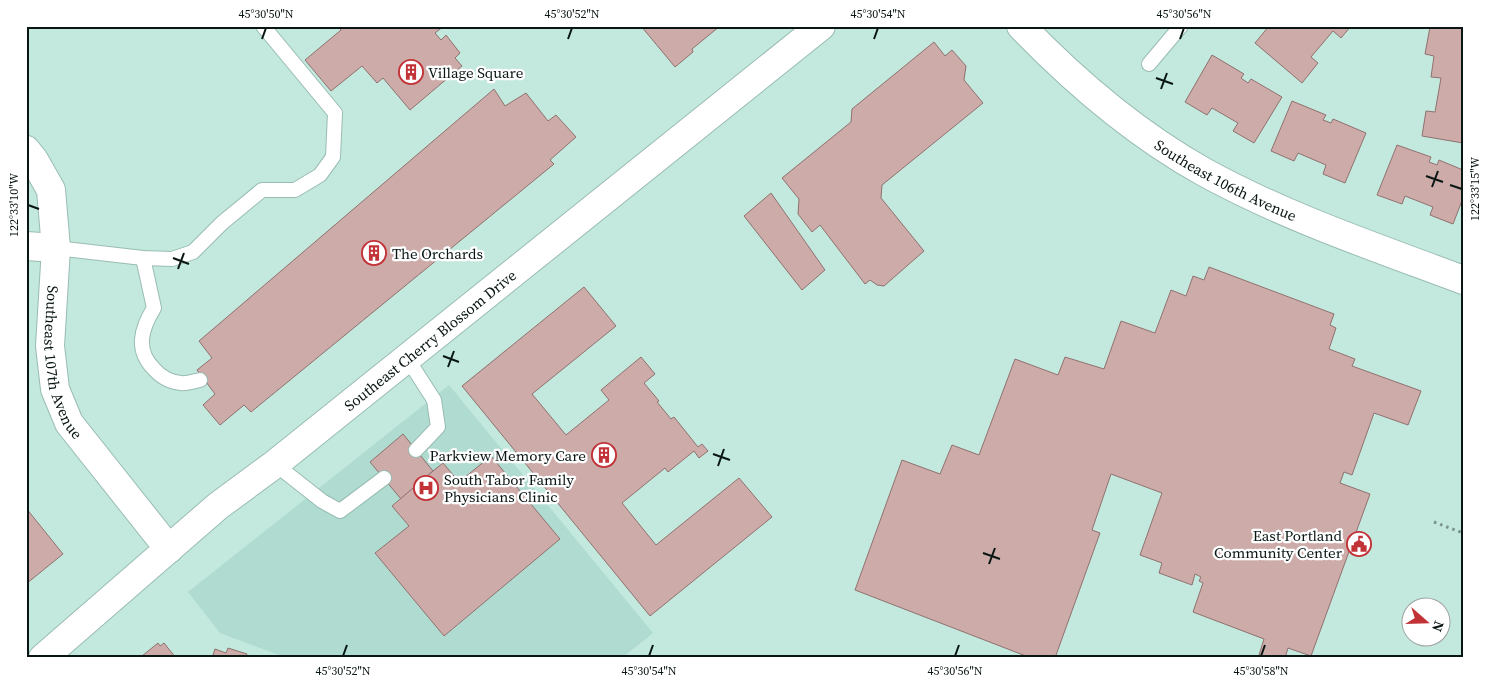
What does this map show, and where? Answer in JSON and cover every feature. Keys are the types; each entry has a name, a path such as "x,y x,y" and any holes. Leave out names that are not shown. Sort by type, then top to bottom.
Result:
{"main road":[{"name":"Southeast Cherry Blossom Drive","path":"43,658 218,506 275,464 821,26"},
{"name":"Southeast 106th Avenue","path":"1021,26 1059,64 1097,97 1149,136 1204,172 1307,221 1463,280"},
{"name":"Southeast 107th Avenue","path":"26,150 51,190 56,248 50,346 54,389 69,423 169,549"},
{"path":"26,246 56,248"}],"lane":[{"path":"56,248 142,258 172,259 193,252 222,223 262,190 295,190 320,175 333,157 334,113 263,26"},
{"path":"1149,64 1180,26"},
{"path":"142,258 154,308 145,323 141,343 146,362 162,378 182,384 200,380"},
{"path":"407,358 434,400 438,427 416,450"},
{"path":"275,464 322,500 340,510 384,478"}],"path":[{"path":"1434,522 1463,533"}],"shaded area":[{"name":"South Tabor Family Physicians Clinic","path":"449,385 653,633 622,658 287,658 220,633 188,592"}],"building":[{"name":"Village Square","path":"338,26 444,26 435,33 441,40 446,35 460,53 455,58 462,66 410,110 383,78 377,83 362,66 331,91 305,60 341,30"},
{"path":"641,26 720,26 692,49 693,52 675,67"},
{"path":"1269,26 1351,26 1341,38 1333,31 1311,57 1318,63 1302,83 1255,43"},
{"path":"1439,26 1463,26 1463,143 1422,136 1426,111 1435,112 1441,78 1431,77 1434,56 1425,54 1430,27 1439,28"},
{"path":"934,42 945,56 952,50 966,66 964,80 983,103 882,185 881,198 924,251 884,286 877,285 870,280 865,284 820,225 812,232 798,214 799,199 782,178 851,122 852,109"},
{"path":"1212,55 1244,74 1241,78 1248,83 1251,79 1282,97 1254,143 1233,131 1238,123 1212,108 1207,115 1185,102"},
{"name":"The Orchards","path":"494,89 505,106 526,93 548,121 556,115 576,137 550,160 554,164 251,412 244,405 220,425 203,405 215,394 197,370 212,358 199,341"},
{"path":"1292,101 1326,115 1323,120 1331,123 1333,119 1366,133 1345,183 1323,174 1326,165 1298,153 1294,161 1271,151"},
{"path":"1397,145 1431,157 1429,162 1437,165 1439,160 1463,170 1463,198 1453,224 1430,215 1433,207 1405,196 1402,204 1377,195"},
{"path":"771,193 825,270 802,290 744,216"},
{"path":"1209,267 1334,314 1330,325 1336,328 1329,349 1355,359 1352,366 1421,391 1408,425 1374,413 1352,475 1344,472 1340,483 1370,494 1311,656 1288,648 1285,658 1267,658 1259,655 1264,639 1193,612 1203,583 1199,581 1201,577 1195,574 1192,585 1159,573 1162,563 1140,555 1162,493 1111,474 1092,530 1100,533 1055,658 1031,658 855,590 902,460 940,474 952,445 979,455 1015,359 1058,375 1065,357 1104,369 1121,321 1155,333 1171,290 1186,296 1193,276 1204,280"},
{"name":"Parkview Memory Care","path":"584,287 616,326 532,394 566,435 609,400 601,390 641,357 655,374 644,383 659,401 657,402 671,419 674,417 698,447 702,444 708,451 699,458 694,451 668,472 665,468 622,503 656,545 739,478 772,517 650,616 462,386"},
{"path":"403,434 433,471 401,499 370,462"},
{"path":"491,456 560,539 444,636 375,553 409,526 392,506 433,471 443,463 459,482"},
{"path":"26,508 63,554 26,584"},
{"path":"158,643 160,646 164,643 176,658 143,658 142,656"},
{"path":"228,648 247,654 245,658 212,658 215,649 226,653"}],"place":[{"name":"Village Square","path":"411,72"},
{"name":"The Orchards","path":"374,253"},
{"name":"Parkview Memory Care","path":"604,455"},
{"name":"South Tabor Family Physicians Clinic","path":"426,488"},
{"name":"East Portland Community Center","path":"1359,544"}]}
